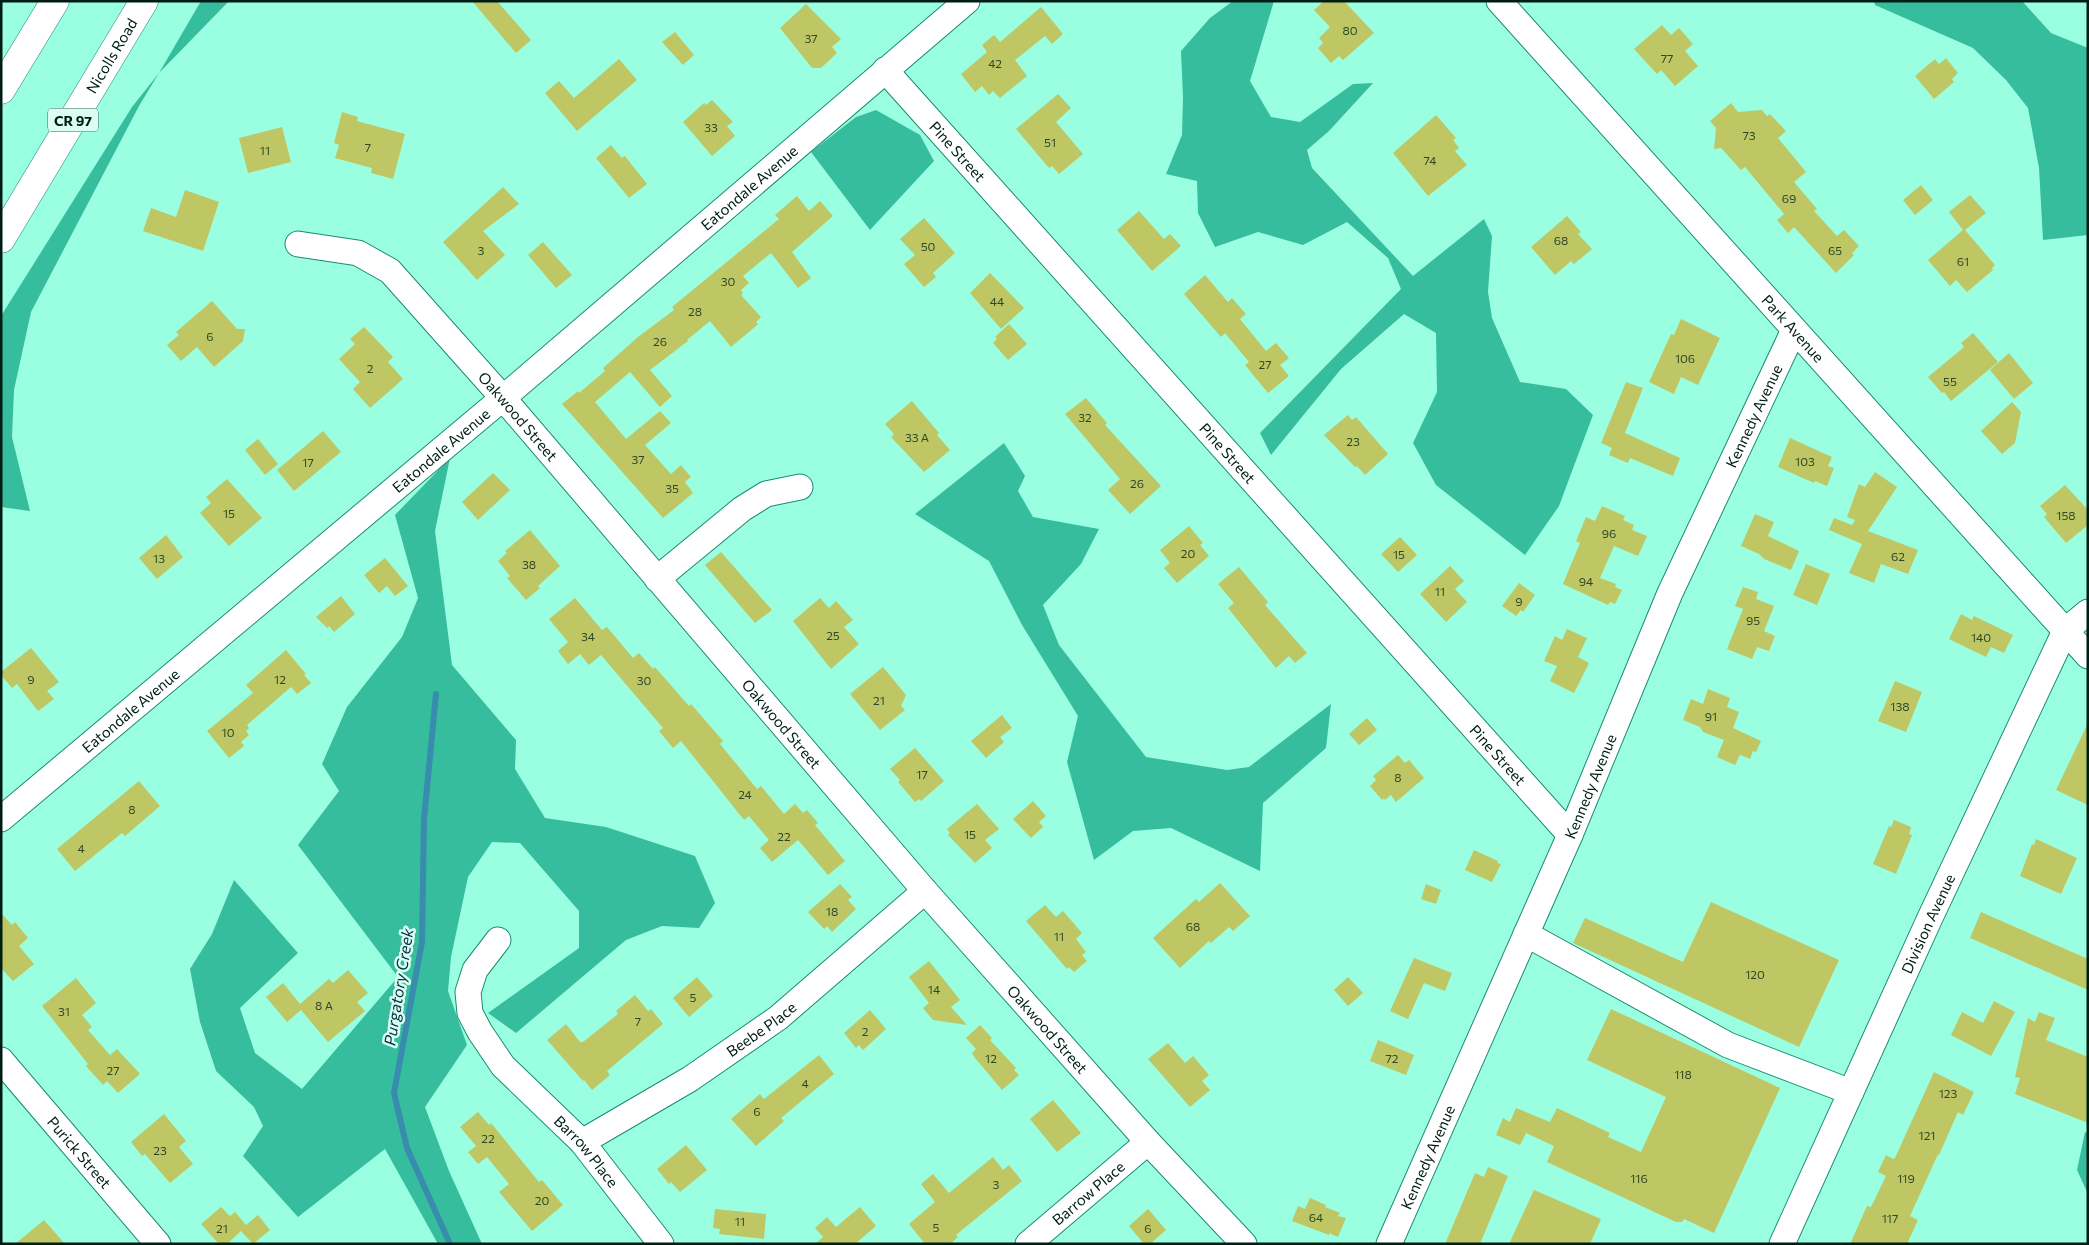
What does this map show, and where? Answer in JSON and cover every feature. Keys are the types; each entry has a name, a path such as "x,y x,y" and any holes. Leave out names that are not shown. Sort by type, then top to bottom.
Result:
{"highway":[{"path":"1,90 56,1"},
{"name":"Nicolls Road","path":"1,239 144,1"}],"street":[{"name":"Eatondale Avenue","path":"1,819 503,398 968,1"},
{"name":"Park Avenue","path":"1499,1 2088,656"},
{"name":"Pine Street","path":"885,70 1570,835"},
{"name":"Oakwood Street","path":"298,244 358,254 390,272 503,398 925,891 1148,1142 1244,1244"},
{"name":"Kennedy Avenue","path":"1389,1244 1570,835 1670,593 1794,330"},
{"path":"658,579 742,508 766,494 800,487"},
{"name":"Division Avenue","path":"1782,1244 1929,920 2066,631 2088,612"},
{"name":"Beebe Place","path":"582,1142 690,1079 778,1018 925,891"},
{"path":"1526,934 1728,1045 1851,1092"},
{"name":"Barrow Place","path":"498,940 475,970 468,992 470,1013 480,1032 503,1066 582,1142 661,1244"},
{"name":"Purick Street","path":"1,1060 158,1244"},
{"name":"Barrow Place","path":"1028,1244 1148,1142"}],"green space":[{"path":"201,1 229,1 159,73"},
{"path":"1233,1 1274,1 1250,81 1271,117 1300,122 1353,84 1373,83 1329,131 1307,150 1312,168 1413,276 1484,219 1492,236 1488,292 1492,318 1520,382 1566,389 1593,415 1559,506 1525,555 1436,485 1413,443 1437,392 1436,333 1404,314 1341,369 1271,455 1260,433 1401,289 1388,258 1347,222 1303,245 1258,232 1215,247 1198,213 1197,181 1166,174 1182,135 1181,51 1210,18"},
{"path":"1874,1 2022,1 2051,33 2088,48 2088,235 2043,240 2039,168 2028,108 2006,80 1973,48 1875,5"},
{"path":"159,73 139,106 31,312 14,390 12,437 30,511 1,507 1,316 132,107"},
{"path":"876,110 920,135 934,161 870,230 811,152 856,117"},
{"path":"1004,443 1025,476 1018,491 1033,517 1099,529 1081,564 1043,605 1059,645 1146,757 1227,770 1249,767 1331,704 1326,748 1263,803 1260,871 1171,828 1133,831 1094,860 1067,762 1078,716 1022,625 989,561 915,514"},
{"path":"450,458 435,531 452,665 516,740 515,769 545,818 606,827 695,856 715,903 699,928 662,926 626,940 516,1033 488,1013 579,948 579,911 520,843 492,842 468,877 451,957 448,991 467,1045 425,1107 449,1171 482,1244 438,1244 385,1149 298,1217 243,1156 263,1126 254,1107 216,1071 200,1022 190,969 212,934 234,880 298,953 240,1008 255,1053 302,1089 398,977 298,845 339,791 322,764 347,707 402,637 418,598 395,515"},
{"path":"2085,1132 2088,1133 2088,1194 2077,1170"}],"building":[{"path":"472,1 497,1 531,40 516,53"},
{"path":"1324,1 1344,1 1374,33 1343,60 1339,56 1331,63 1318,48 1323,43 1319,38 1330,27 1314,10"},
{"path":"806,4 841,39 832,47 837,53 821,68 812,68 780,28"},
{"path":"1041,7 1063,34 1052,44 1045,36 1015,60 1027,76 1000,98 993,91 989,95 982,86 975,92 961,74 987,52 982,45 994,35 1000,42"},
{"path":"1662,25 1671,35 1679,28 1693,44 1685,51 1698,66 1675,86 1661,70 1657,74 1634,49"},
{"path":"675,32 694,55 683,65 662,42"},
{"path":"1946,58 1958,73 1952,79 1954,82 1934,99 1915,76 1935,59 1939,64"},
{"path":"619,59 637,80 577,131 545,93 559,81 574,98"},
{"path":"1058,94 1071,108 1056,122 1083,154 1059,174 1052,166 1049,168 1016,129"},
{"path":"712,100 733,122 727,126 735,136 712,156 683,122 704,103 706,105"},
{"path":"1731,103 1738,112 1762,110 1767,116 1770,114 1786,131 1778,138 1806,172 1794,182 1817,209 1814,211 1837,236 1844,230 1859,246 1852,253 1854,255 1836,273 1794,227 1788,233 1777,220 1784,214 1745,167 1741,170 1721,148 1714,149 1716,128 1710,121"},
{"path":"342,112 358,117 357,121 405,134 393,179 371,173 372,168 335,158 339,145 334,143"},
{"path":"1436,115 1456,138 1453,140 1459,148 1455,151 1467,165 1428,196 1393,153"},
{"path":"282,127 291,162 248,173 239,138"},
{"path":"611,145 622,158 625,156 647,184 629,198 596,158"},
{"path":"1921,185 1933,200 1915,215 1903,200"},
{"path":"503,187 519,204 483,231 505,255 477,280 443,242"},
{"path":"185,190 219,202 203,251 143,231 151,208 176,217"},
{"path":"1970,195 1986,213 1965,230 1995,265 1992,268 1993,270 1967,292 1956,280 1950,286 1928,260 1963,230 1949,212"},
{"path":"797,196 809,211 820,201 833,216 792,252 811,278 798,288 771,253 743,276 749,283 741,290 743,293 741,295 761,317 756,322 758,324 756,326 731,347 710,321 688,341 650,370 672,396 660,407 630,372 595,402 626,439 660,411 671,423 645,445 671,474 681,465 691,477 685,482 693,493 663,518 562,404 578,391 579,393 605,371 603,368 638,337 674,310 672,307 779,219 775,215"},
{"path":"1139,211 1164,239 1170,234 1181,246 1152,271 1117,230"},
{"path":"1567,216 1581,232 1578,234 1592,249 1574,264 1571,261 1555,275 1531,247"},
{"path":"924,218 955,253 933,273 936,277 924,287 904,264 915,255 900,239"},
{"path":"543,242 572,275 556,288 528,255"},
{"path":"990,273 1024,308 1001,329 970,293"},
{"path":"1205,275 1228,302 1232,298 1246,314 1240,319 1266,351 1276,343 1289,358 1280,365 1289,376 1268,393 1245,365 1249,362 1225,333 1221,337 1184,294"},
{"path":"212,301 237,329 245,329 243,341 214,367 197,347 181,361 167,345 179,335 176,332"},
{"path":"1681,319 1720,338 1698,385 1681,377 1674,394 1649,382 1671,334 1674,335"},
{"path":"1009,324 1027,344 1008,360 993,343 997,339 995,337"},
{"path":"364,327 393,357 388,362 403,379 370,408 353,389 360,382 339,359 355,344 350,339"},
{"path":"1973,333 1998,362 1951,401 1928,377 1964,347 1961,343"},
{"path":"2009,353 2033,383 2014,399 1990,370"},
{"path":"1626,382 1643,388 1625,433 1680,458 1673,476 1630,458 1628,463 1609,455 1612,448 1601,443"},
{"path":"1086,398 1107,423 1105,425 1161,486 1130,514 1108,490 1120,479 1065,414"},
{"path":"912,401 939,433 937,435 950,450 924,472 891,437 894,434 885,424"},
{"path":"2012,402 2021,412 2015,443 2002,454 1981,431"},
{"path":"1348,415 1352,420 1356,417 1388,454 1365,475 1324,435"},
{"path":"323,431 341,452 294,491 277,470"},
{"path":"1790,438 1832,457 1828,466 1834,468 1827,486 1815,481 1814,483 1778,467"},
{"path":"258,439 278,464 265,475 245,450"},
{"path":"1875,472 1897,487 1868,531 1918,550 1908,574 1881,564 1874,583 1849,573 1862,544 1829,530 1834,518 1852,525 1855,520 1847,517 1859,484 1865,487"},
{"path":"493,473 510,490 478,520 462,502"},
{"path":"227,479 262,518 229,546 200,513 211,503 206,497"},
{"path":"2065,485 2088,510 2088,525 2066,543 2044,517 2047,514 2040,506"},
{"path":"1602,506 1625,516 1623,520 1634,525 1632,530 1647,536 1638,556 1614,546 1600,578 1616,584 1615,587 1622,590 1615,604 1610,602 1608,605 1563,584 1580,543 1576,541 1586,517 1595,521"},
{"path":"1755,514 1774,522 1768,536 1799,551 1791,570 1764,559 1759,554 1741,546"},
{"path":"1189,526 1203,543 1200,545 1209,556 1177,583 1164,568 1170,563 1160,550"},
{"path":"530,530 560,566 526,600 507,578 510,576 498,561 507,553 505,551"},
{"path":"166,535 183,557 157,579 139,558"},
{"path":"1400,537 1417,555 1398,572 1381,554"},
{"path":"721,552 772,610 755,623 705,565"},
{"path":"385,558 408,586 395,596 387,586 379,593 364,575"},
{"path":"1806,564 1830,574 1817,605 1793,595"},
{"path":"1450,566 1464,581 1455,589 1467,602 1446,622 1420,594"},
{"path":"1239,567 1268,602 1265,605 1307,653 1295,663 1289,656 1276,668 1228,608 1234,603 1218,584"},
{"path":"1519,583 1535,595 1523,612 1521,610 1516,616 1502,606"},
{"path":"1743,587 1758,592 1756,599 1774,606 1764,631 1775,636 1769,651 1757,647 1752,659 1727,649 1743,609 1735,606"},
{"path":"341,596 355,614 334,632 316,617"},
{"path":"575,598 602,630 607,627 633,658 639,653 653,669 655,667 689,706 691,704 723,741 720,744 757,789 761,786 784,814 795,804 803,813 807,810 818,823 815,825 845,861 828,875 798,840 772,862 760,848 769,840 749,816 744,820 681,741 673,748 659,731 663,728 601,655 589,665 580,654 568,664 558,651 568,642 549,619"},
{"path":"820,598 829,608 836,601 853,620 844,627 859,644 831,669 793,621"},
{"path":"1961,614 1972,620 1974,616 2013,635 2004,653 1991,647 1986,657 1949,639"},
{"path":"1567,629 1587,638 1578,657 1589,663 1574,693 1550,681 1557,666 1544,661 1555,636 1562,640"},
{"path":"31,648 59,682 47,691 54,699 38,711 17,684 12,688 1,675 1,672"},
{"path":"286,650 311,683 297,694 291,687 247,725 249,728 246,731 249,735 241,742 244,746 229,758 207,731 253,693 246,685"},
{"path":"883,667 906,695 901,706 905,710 880,730 850,694"},
{"path":"1895,681 1922,692 1906,732 1878,721"},
{"path":"1708,689 1730,698 1727,707 1739,712 1733,728 1761,741 1756,752 1753,751 1750,759 1740,755 1735,765 1717,757 1724,740 1703,732 1700,727 1683,720 1691,699 1703,704"},
{"path":"1002,715 1012,728 1000,737 1004,742 986,758 971,741"},
{"path":"1367,718 1377,730 1359,745 1349,734"},
{"path":"2088,723 2088,805 2056,790"},
{"path":"915,748 944,781 921,801 919,799 915,802 890,769"},
{"path":"1398,755 1405,763 1409,760 1424,778 1396,802 1391,795 1382,800 1370,786 1376,780 1373,776"},
{"path":"139,781 160,806 125,836 122,833 75,871 57,849"},
{"path":"1033,801 1046,816 1039,822 1043,827 1031,838 1013,819"},
{"path":"977,804 999,829 985,840 992,848 975,863 948,835 950,833 947,829"},
{"path":"1894,820 1911,827 1909,834 1912,835 1896,874 1873,864 1889,826 1891,827"},
{"path":"2036,839 2077,858 2061,894 2020,876 2032,844 2034,845"},
{"path":"1474,850 1501,864 1492,882 1465,870"},
{"path":"1220,883 1250,916 1233,931 1229,927 1211,943 1209,941 1180,968 1153,938 1196,899 1199,902"},
{"path":"840,884 852,897 848,900 856,909 832,932 827,926 824,929 808,912"},
{"path":"1426,884 1441,890 1436,904 1421,899"},
{"path":"1711,902 1839,960 1799,1047 1573,943 1585,918 1683,962"},
{"path":"1045,905 1056,917 1063,911 1082,933 1076,939 1086,952 1082,955 1087,961 1074,972 1069,967 1067,969 1026,921"},
{"path":"1981,912 2088,959 2088,990 1970,938"},
{"path":"1,913 12,925 15,922 28,938 19,946 34,964 13,981 1,968"},
{"path":"1414,958 1452,973 1445,991 1424,983 1408,1019 1390,1011"},
{"path":"929,961 960,1000 951,1007 967,1025 933,1020 923,1008 929,1003 909,977"},
{"path":"348,970 368,993 357,1002 365,1011 328,1042 301,1010 287,1022 266,997 283,983 300,1004 329,979 333,983"},
{"path":"697,977 713,996 689,1017 673,998"},
{"path":"1348,977 1363,993 1348,1006 1334,990"},
{"path":"76,978 96,1003 82,1015 92,1027 88,1030 110,1055 117,1049 140,1074 118,1093 107,1081 103,1085 86,1066 88,1064 42,1006"},
{"path":"635,995 648,1011 651,1009 663,1024 607,1071 610,1075 592,1090 547,1040 566,1024 580,1042 583,1042 618,1014 616,1011"},
{"path":"1994,1001 2015,1012 1991,1056 1951,1035 1962,1012 1983,1023"},
{"path":"1611,1009 1780,1088 1714,1233 1684,1219 1682,1222 1676,1222 1547,1162 1554,1146 1526,1133 1520,1145 1496,1135 1503,1118 1510,1122 1516,1108 1550,1122 1557,1108 1610,1133 1608,1137 1641,1152 1666,1097 1587,1060"},
{"path":"870,1010 886,1029 863,1050 859,1045 856,1048 844,1033"},
{"path":"2039,1012 2055,1018 2046,1040 2088,1057 2088,1123 2015,1094 2020,1078 2015,1077 2028,1018 2035,1022"},
{"path":"980,1025 992,1038 990,1040 1016,1068 1014,1070 1019,1075 1002,1090 975,1058 972,1053 976,1049 966,1038"},
{"path":"1378,1040 1414,1055 1406,1075 1370,1061"},
{"path":"1168,1043 1185,1063 1193,1056 1209,1075 1202,1081 1210,1090 1190,1107 1148,1059"},
{"path":"819,1055 834,1074 781,1118 784,1121 756,1146 731,1119 760,1094 764,1099"},
{"path":"1934,1072 1974,1092 1963,1115 1958,1112 1910,1216 1918,1220 1907,1244 1850,1244 1867,1206 1871,1207 1886,1176 1878,1172 1886,1155 1893,1159 1895,1158"},
{"path":"1053,1100 1081,1133 1057,1152 1030,1119"},
{"path":"478,1112 489,1125 491,1123 539,1182 542,1180 563,1205 532,1231 499,1192 509,1184 487,1157 478,1164 468,1152 476,1146 460,1127"},
{"path":"164,1114 186,1141 179,1147 193,1164 170,1183 145,1154 142,1156 131,1142"},
{"path":"686,1145 707,1170 680,1192 671,1182 669,1184 657,1169"},
{"path":"993,1157 1003,1170 1009,1165 1022,1181 956,1235 958,1237 950,1244 925,1244 909,1224 935,1202 921,1184 933,1174 949,1193"},
{"path":"1488,1167 1508,1176 1480,1244 1445,1244 1475,1173 1484,1177"},
{"path":"1534,1190 1601,1219 1590,1244 1509,1244"},
{"path":"1310,1198 1340,1213 1338,1216 1346,1218 1338,1237 1292,1221 1298,1206 1305,1209"},
{"path":"221,1207 230,1216 235,1212 246,1225 258,1215 270,1230 253,1244 241,1231 227,1244 219,1244 201,1224"},
{"path":"860,1207 876,1226 855,1244 815,1244 823,1237 815,1228 827,1217 836,1227"},
{"path":"715,1209 766,1214 764,1239 719,1234 720,1229 713,1228"},
{"path":"1148,1209 1166,1230 1150,1244 1144,1244 1129,1226"},
{"path":"44,1220 65,1244 15,1244"}],"waterway":[{"name":"Purgatory Creek","path":"436,694 424,819 422,942 394,1093 407,1148 450,1244"}]}
